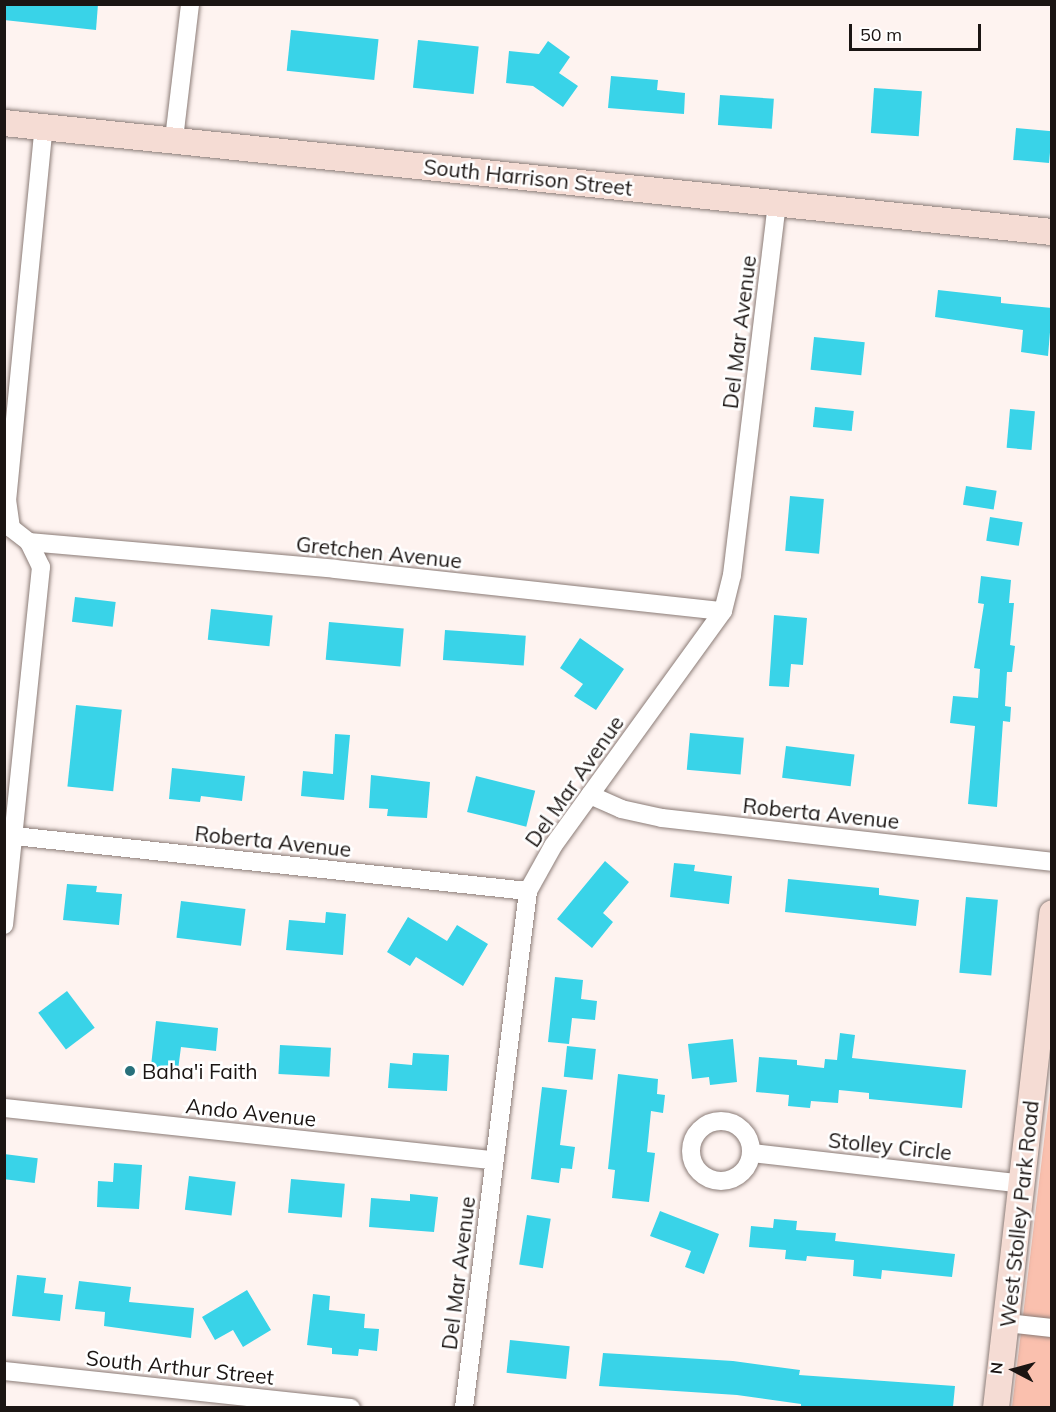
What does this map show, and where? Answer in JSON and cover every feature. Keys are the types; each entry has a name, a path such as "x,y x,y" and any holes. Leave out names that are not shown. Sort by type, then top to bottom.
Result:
{"main road":[{"name":"South Harrison Street","path":"4,123 1052,232"},
{"name":"West Stolley Park Road","path":"996,1407 1024,1184 1051,930"}],"street":[{"path":"174,139 190,4"},
{"path":"4,925 41,567 29,542 11,528 7,501 44,127"},
{"name":"Del Mar Avenue","path":"465,1407 493,1160 528,891 553,846 723,611 732,575 777,203"},
{"name":"Gretchen Avenue","path":"29,542 335,569 723,611"},
{"name":"Roberta Avenue","path":"590,795 621,809 662,818 1052,862"},
{"name":"Roberta Avenue","path":"14,836 528,891"},
{"name":"Ando Avenue","path":"4,1108 493,1160"},
{"name":"Stolley Circle","path":"752,1153 1024,1184"},
{"path":"1007,1323 1052,1328"},
{"name":"South Arthur Street","path":"4,1371 351,1407"}],"shaded area":[{"path":"1051,1083 1051,1407 1012,1407"}],"building":[{"path":"4,4 98,4 96,30 4,20"},
{"path":"291,30 379,39 374,80 287,71"},
{"path":"418,40 479,46 474,94 413,88"},
{"path":"548,41 570,57 559,73 578,86 563,107 533,86 506,83 509,51 539,54"},
{"path":"611,76 658,80 657,90 685,93 684,114 608,108"},
{"path":"874,88 922,91 919,136 871,133"},
{"path":"720,95 774,99 772,129 718,125"},
{"path":"1016,128 1052,131 1049,163 1013,160"},
{"path":"938,290 1001,297 1001,303 1052,308 1048,356 1021,352 1023,330 935,317"},
{"path":"814,337 865,342 861,375 811,370"},
{"path":"815,407 854,411 852,431 813,427"},
{"path":"1010,409 1035,411 1032,450 1007,448"},
{"path":"966,486 997,491 994,510 963,505"},
{"path":"790,496 824,499 819,554 785,551"},
{"path":"990,517 1023,522 1019,546 986,541"},
{"path":"981,576 1011,580 1009,603 1014,603 1010,645 1015,646 1012,672 1007,672 1005,706 1011,707 1010,722 1003,721 997,807 968,804 975,726 950,723 953,696 978,698 980,669 974,668 984,604 978,603"},
{"path":"75,597 116,602 113,627 72,622"},
{"path":"211,609 273,615 269,646 208,640"},
{"path":"774,615 807,618 803,665 791,664 789,687 769,686"},
{"path":"329,622 404,629 400,666 326,660"},
{"path":"445,630 526,636 524,666 443,660"},
{"path":"580,638 624,669 596,710 574,696 583,684 560,668"},
{"path":"76,705 122,710 113,791 67,787"},
{"path":"690,733 744,738 741,775 687,770"},
{"path":"335,734 350,735 344,800 301,796 303,771 333,774"},
{"path":"786,746 854,754 851,786 782,778"},
{"path":"172,768 245,776 242,801 201,796 200,802 169,799"},
{"path":"371,775 430,782 427,818 387,816 388,809 369,808"},
{"path":"476,776 535,791 526,827 467,812"},
{"path":"605,861 629,882 603,913 613,922 592,948 557,919"},
{"path":"674,863 695,865 694,871 732,876 729,904 670,897"},
{"path":"788,879 879,888 879,895 919,900 916,926 785,912"},
{"path":"67,884 97,886 96,892 122,894 119,925 63,920"},
{"path":"966,897 998,900 991,975 959,973"},
{"path":"181,901 246,909 241,946 176,938"},
{"path":"326,912 346,914 343,955 286,950 289,920 325,923"},
{"path":"408,917 447,941 457,925 488,944 463,986 416,957 410,966 387,952"},
{"path":"555,977 583,980 581,999 597,1001 595,1020 572,1018 569,1044 548,1042"},
{"path":"67,991 95,1028 66,1049 38,1013"},
{"path":"156,1021 218,1028 216,1051 181,1047 178,1070 151,1066"},
{"path":"840,1033 855,1035 852,1058 966,1070 962,1108 869,1099 869,1093 839,1090 838,1103 811,1101 810,1108 788,1106 789,1095 756,1092 759,1057 797,1060 797,1065 824,1068 825,1059 837,1060"},
{"path":"733,1039 737,1082 710,1085 709,1077 692,1079 688,1044"},
{"path":"280,1045 331,1048 329,1077 278,1074"},
{"path":"567,1046 596,1049 593,1080 564,1077"},
{"path":"413,1053 449,1055 447,1091 388,1088 390,1063 412,1065"},
{"path":"618,1074 658,1079 657,1094 665,1095 663,1113 651,1111 647,1152 655,1153 649,1202 612,1198 615,1170 608,1169"},
{"path":"542,1087 567,1090 560,1145 575,1147 572,1169 561,1168 559,1183 531,1179"},
{"path":"4,1154 38,1158 35,1183 4,1179"},
{"path":"114,1163 142,1165 139,1209 97,1207 98,1181 113,1182"},
{"path":"189,1176 236,1182 232,1215 185,1210"},
{"path":"291,1179 345,1184 342,1218 288,1213"},
{"path":"410,1194 438,1197 434,1232 369,1227 371,1198 410,1201"},
{"path":"660,1211 719,1234 704,1274 685,1267 691,1251 650,1236"},
{"path":"527,1215 551,1219 543,1268 519,1264"},
{"path":"774,1219 797,1221 796,1230 836,1233 835,1241 955,1254 952,1277 882,1270 881,1279 853,1276 854,1260 807,1256 806,1261 785,1259 786,1250 749,1247 751,1226 773,1228"},
{"path":"17,1275 46,1278 44,1293 63,1295 60,1321 12,1316"},
{"path":"79,1281 131,1287 129,1302 194,1308 191,1338 104,1326 105,1312 75,1309"},
{"path":"247,1290 271,1330 243,1347 233,1330 215,1340 202,1317"},
{"path":"313,1294 330,1296 329,1310 365,1314 364,1328 379,1329 377,1351 359,1349 358,1356 332,1354 332,1348 307,1345"},
{"path":"510,1340 570,1346 566,1379 507,1373"},
{"path":"603,1353 733,1361 800,1370 799,1375 955,1386 953,1407 801,1407 801,1404 737,1395 599,1386"}],"place":[{"name":"Baha'i Faith","path":"130,1071"}]}
